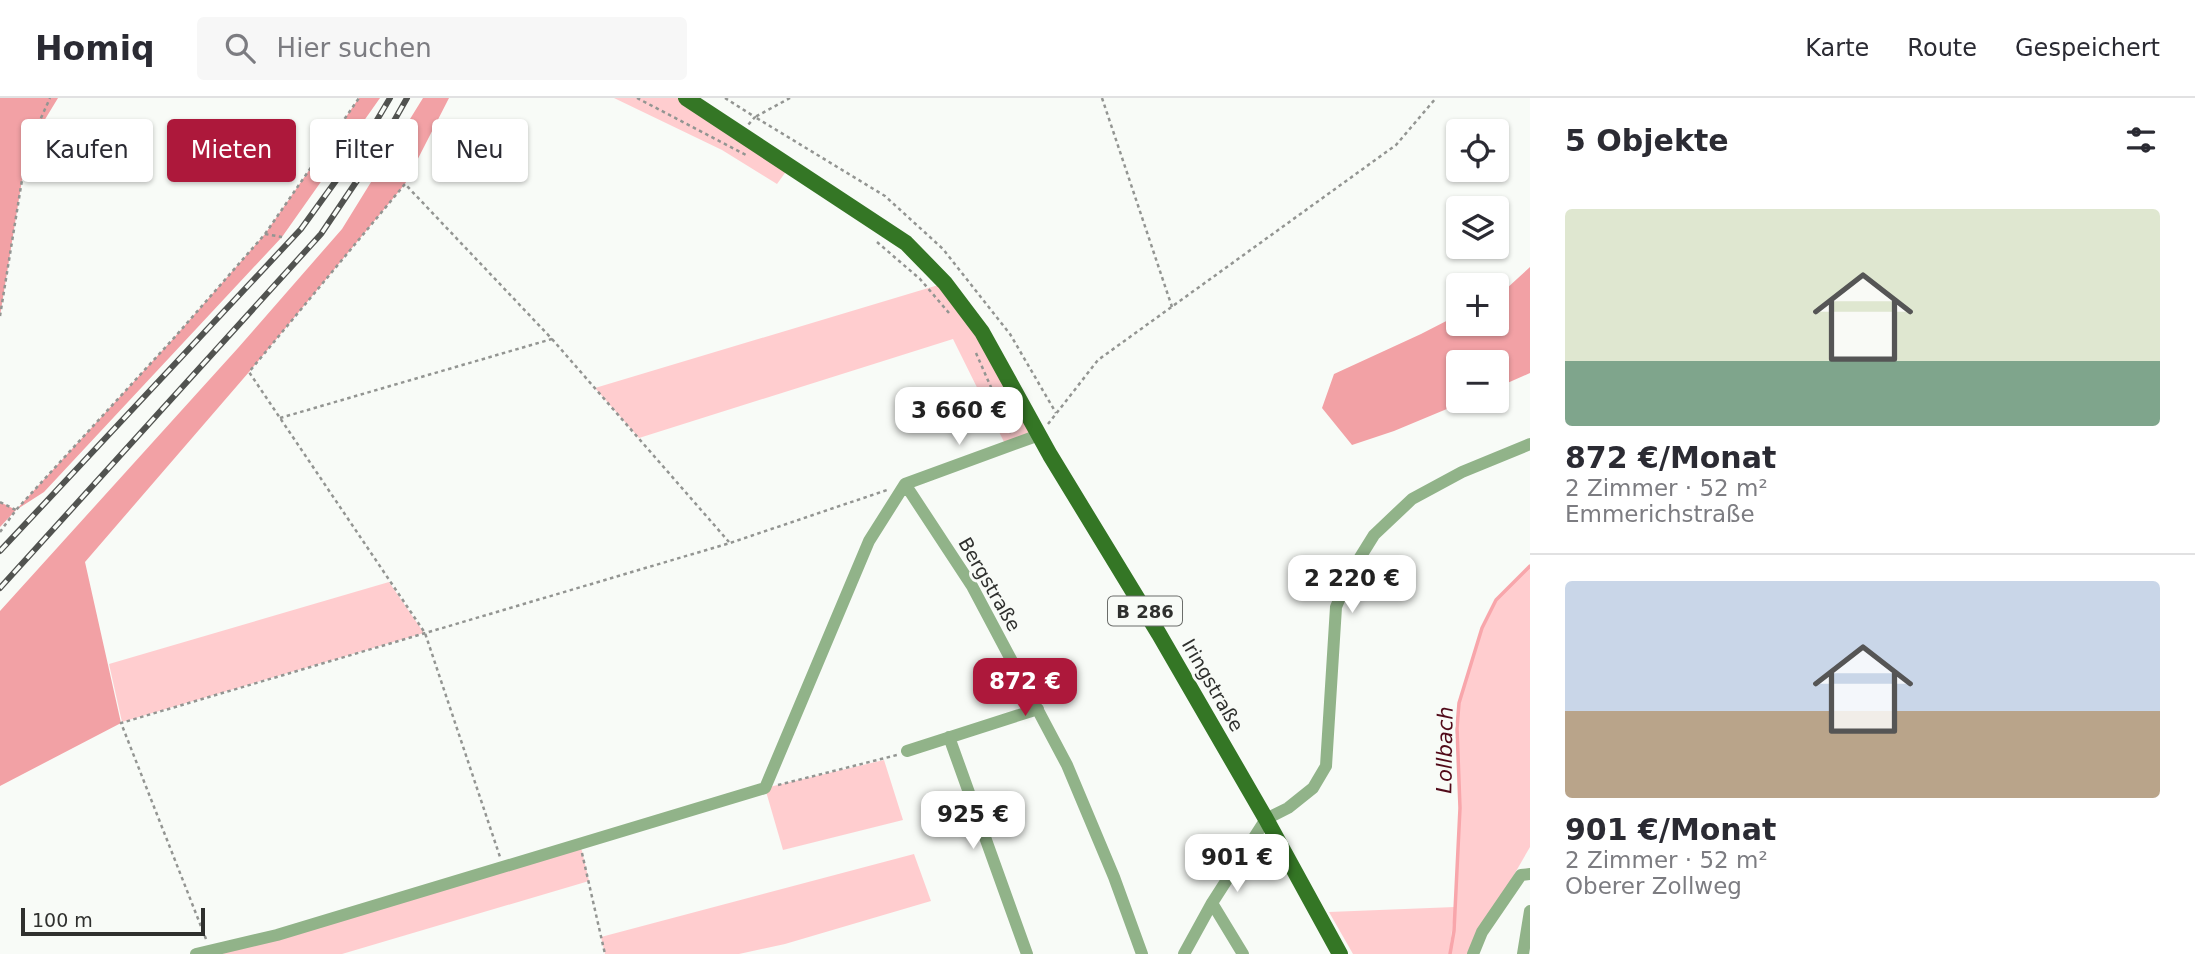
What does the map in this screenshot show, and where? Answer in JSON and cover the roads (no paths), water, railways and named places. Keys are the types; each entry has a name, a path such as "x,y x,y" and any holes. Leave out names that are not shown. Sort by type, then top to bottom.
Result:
{"main road":[{"name":"Iringstraße","path":"686,98 906,243 945,283 982,332 1021,404 1032,438 1266,819 1340,954"}],"street":[{"path":"196,954 277,935 765,788 869,541 905,484 1032,438"},
{"path":"1184,954 1212,903 1266,819 1288,808 1313,788 1326,766 1336,607 1351,572 1374,535 1412,499 1462,472 1530,444"},
{"name":"Bergstraße","path":"905,484 972,586 1073,778 1142,954"},
{"path":"907,751 1038,709"},
{"path":"950,737 1027,954"},
{"path":"1473,954 1482,932 1521,875 1530,874"},
{"path":"1212,903 1243,954"},
{"path":"1522,954 1530,911"}],"waterway":[{"name":"Lollbach","path":"1450,954 1454,931 1460,808 1457,728 1459,703 1482,628 1496,600 1530,566"}],"railway":[{"path":"0,551 301,229 364,142 390,98"},
{"path":"0,588 321,234 377,151 407,98"}]}
